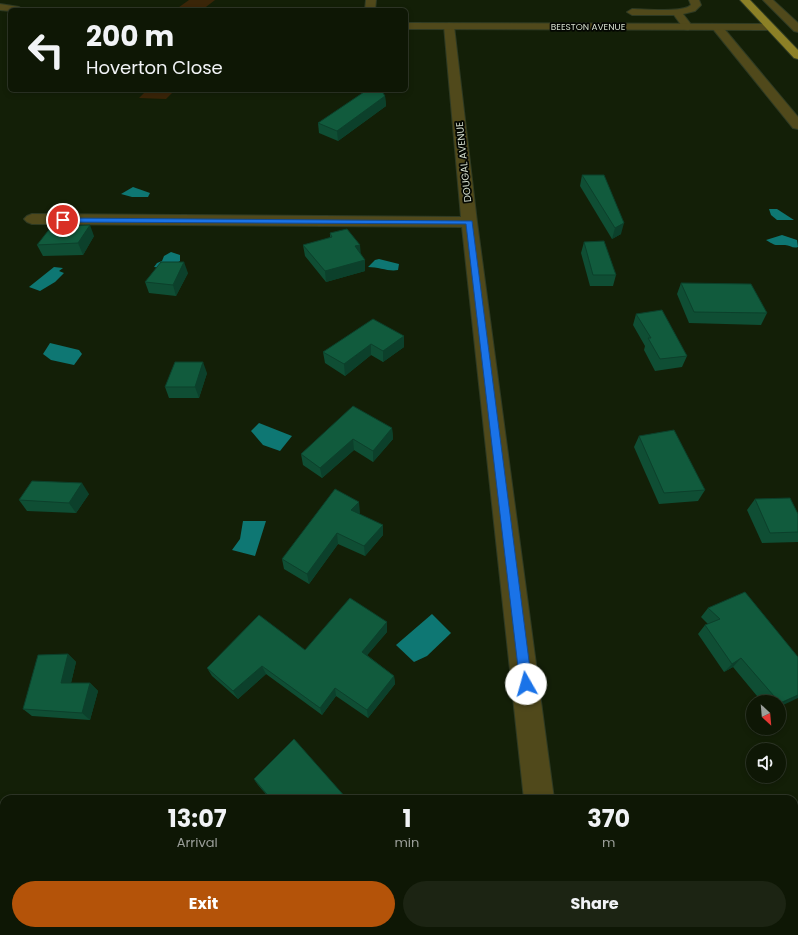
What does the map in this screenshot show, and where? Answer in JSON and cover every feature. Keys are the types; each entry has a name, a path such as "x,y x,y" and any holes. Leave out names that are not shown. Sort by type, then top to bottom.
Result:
{"highway":[{"path":"745,0 798,56"}],"street":[{"path":"632,12 677,12 694,8 696,5 694,0"},
{"path":"768,0 798,29"},
{"path":"677,12 688,27"},
{"name":"BEESTON AVENUE","path":"408,26 769,27"},
{"name":"DOUGAL AVENUE","path":"448,26 469,222 539,795"},
{"path":"717,27 798,125"},
{"path":"32,219 469,222"}],"shaded area":[{"path":"189,0 215,0 205,8 178,8"},
{"path":"145,92 173,92 166,99 139,98"}],"water":[{"path":"133,187 150,193 148,197 132,197 121,194"},
{"path":"769,209 777,209 794,220 777,220 771,215"},
{"path":"782,235 797,240 798,247 795,248 787,245 775,245 766,240"},
{"path":"171,252 180,255 180,261 168,269 154,267 157,263 162,261 164,256"},
{"path":"379,259 399,264 398,270 368,267 375,260"},
{"path":"54,267 63,268 59,271 64,273 55,282 40,291 29,287"},
{"path":"50,343 79,350 82,354 74,365 51,360 43,354"},
{"path":"259,423 292,436 280,451 263,445 251,431"},
{"path":"243,521 266,521 255,556 232,550 240,539"},
{"path":"432,614 451,633 427,656 414,662 396,645"}],"building":[{"path":"364,92 382,92 385,96 337,131 318,123"},
{"path":"582,175 604,175 624,223 615,228"},
{"path":"55,222 68,226 90,225 78,243 37,245"},
{"path":"347,229 360,245 355,246 365,260 325,271 303,245 332,237 330,233"},
{"path":"604,241 616,275 593,275 584,242"},
{"path":"161,262 184,262 173,285 145,282"},
{"path":"681,283 751,284 767,313 694,312"},
{"path":"662,310 687,356 660,359 648,338 651,338 636,314"},
{"path":"373,319 404,336 383,351 371,344 344,364 323,352"},
{"path":"175,362 203,362 195,387 165,387"},
{"path":"353,406 392,428 373,451 353,439 320,468 301,454"},
{"path":"674,430 705,490 664,493 639,436"},
{"path":"32,481 82,483 69,503 19,500"},
{"path":"335,489 359,502 351,510 383,525 364,546 337,533 307,574 282,559"},
{"path":"790,498 798,514 798,532 770,533 755,499"},
{"path":"745,592 798,657 798,695 786,700 786,695 773,695 741,658 732,664 705,625 720,619 708,608"},
{"path":"350,598 387,622 362,652 394,676 367,710 335,688 320,708 262,666 233,691 207,668 259,615 305,650"},
{"path":"68,654 61,683 90,683 82,713 23,709 38,655"},
{"path":"294,739 343,795 268,795 254,779"}],"route":[{"path":"63,220 469,222 526,684"}]}
